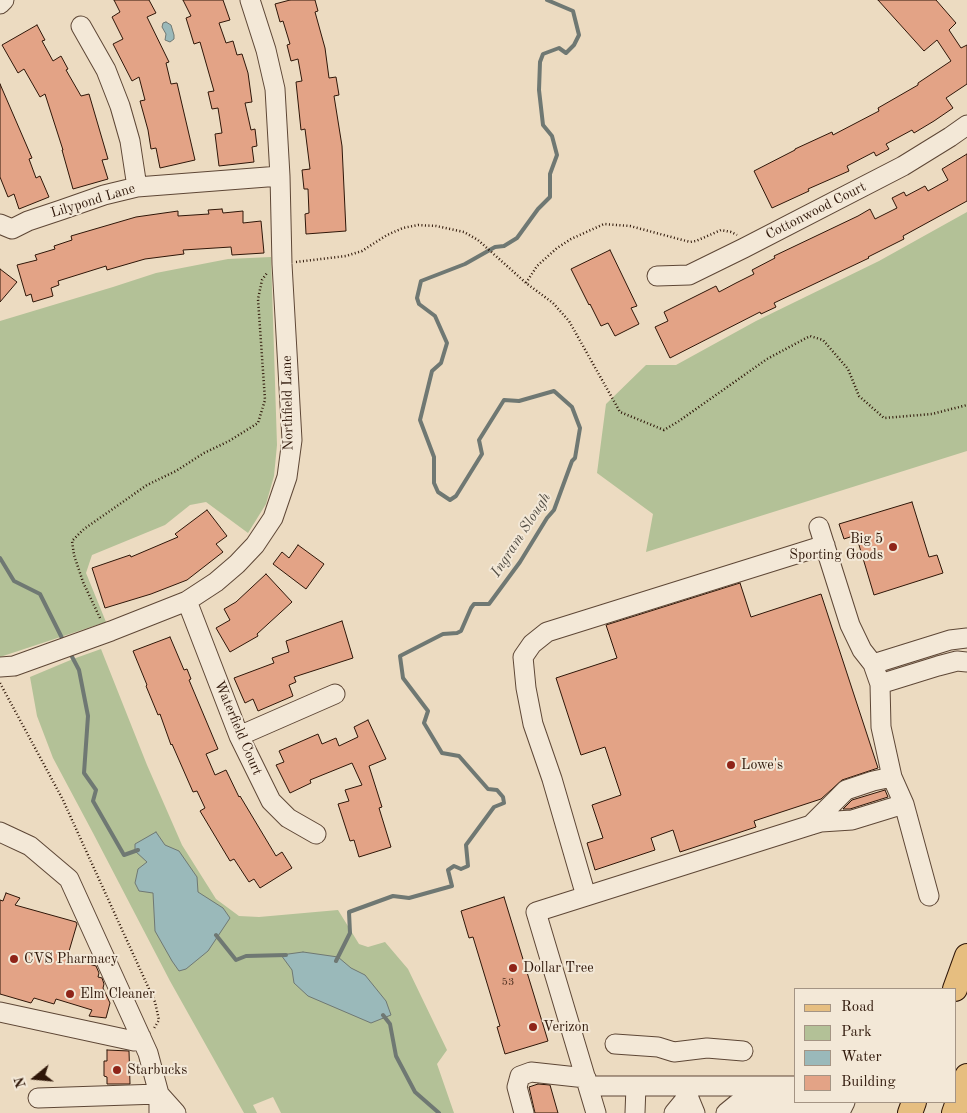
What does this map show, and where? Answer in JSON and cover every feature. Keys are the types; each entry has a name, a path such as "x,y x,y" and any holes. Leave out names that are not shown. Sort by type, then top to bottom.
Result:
{"main road":[{"path":"955,988 967,956"},
{"path":"954,1113 967,1076"}],"street":[{"path":"0,4 4,0"},
{"name":"Northfield Lane","path":"7,667 109,632 187,601 237,564 255,545 273,518 287,477 292,440 275,89 266,50 250,0"},
{"path":"81,26 106,70 120,106 130,141 137,187"},
{"name":"Cottonwood Court","path":"657,276 689,275 903,166 967,125"},
{"name":"Lilypond Lane","path":"0,224 12,229 104,195 137,187 280,176"},
{"path":"586,896 552,778 533,724 526,688 523,656 532,644 547,632 822,536 850,625 862,650 873,664 880,684 881,727 892,777 904,804 929,896"},
{"name":"Waterfield Court","path":"187,601 239,736 271,801 288,818 316,834"},
{"path":"873,664 950,640 967,638"},
{"path":"880,684 957,661 967,662"},
{"path":"239,736 335,694"},
{"path":"811,825 846,790 892,777"},
{"path":"596,1113 536,912 821,822 852,820 904,804"},
{"path":"0,832 30,846 69,879 148,1053 149,1101 159,1113"},
{"path":"0,1012 134,1041 141,1037"},
{"path":"615,1044 658,1048 674,1052 707,1048 743,1051"},
{"path":"524,1113 517,1087 520,1076 531,1072 588,1082 762,1094 782,1108 822,1106 842,1108 844,1103"},
{"path":"635,1113 636,1086"},
{"path":"726,1113 737,1104 762,1094 794,1086"},
{"path":"674,1113 688,1096 695,1113"},
{"path":"38,1098 64,1105 149,1101 176,1113"}],"path":[{"path":"526,284 537,266 557,248 571,239 604,224 630,226 690,242 715,232 727,231 739,236 744,248"},
{"path":"109,632 83,582 74,555 72,541 84,528 147,486 176,471 204,453 230,441 258,423 265,400 258,299 262,280 268,269 282,264 346,256 362,251 387,235 403,228 418,225 436,226 464,232 478,240 526,284 553,302 569,321 620,412 664,430 767,359 810,336 823,340 848,369 859,396 884,418 932,414 967,405"},
{"path":"0,683 62,798 155,1002 160,1020 152,1031 141,1037"}],"green space":[{"path":"967,212 967,451 646,552 653,514 597,473 606,404 646,365 676,365 756,321 879,261"},
{"path":"271,257 277,445 274,476 266,504 248,533 206,502 190,505 165,525 92,555 86,573 106,622 0,657 0,321 156,273 228,259"},
{"path":"101,649 147,765 182,845 216,899 239,916 259,917 338,910 359,944 368,947 385,942 408,969 447,1050 437,1064 454,1113 281,1113 273,1097 253,1105 257,1113 244,1113 170,981 53,758 37,716 30,677"}],"water":[{"path":"166,22 171,25 174,35 174,39 170,42 165,40 166,34 162,27 163,23"},
{"path":"156,832 165,845 179,851 197,877 198,892 223,908 230,918 208,951 186,969 179,971 155,931 153,893 139,891 135,883 138,869 147,862 135,851 135,844"},
{"path":"303,952 338,957 351,968 365,975 386,1001 391,1015 371,1023 308,996 294,983 292,970 281,955"}],"building":[{"path":"114,0 149,0 156,13 147,17 169,62 166,63 171,84 177,83 195,160 160,168 156,148 151,149 140,101 145,100 139,77 132,81 113,44 123,39 112,17 120,12"},
{"path":"183,0 223,0 230,20 219,23 226,43 233,41 237,55 242,54 248,73 252,102 245,103 251,130 255,129 257,146 252,147 254,162 219,166 215,134 222,133 218,108 212,109 208,92 214,91 200,42 194,44 186,18 191,16"},
{"path":"290,0 315,0 318,11 315,12 325,48 329,78 336,77 339,95 334,96 342,146 346,231 306,234 305,214 309,213 308,189 304,189 302,170 310,169 305,129 301,130 296,82 302,81 298,59 291,61 287,45 290,44 283,21 280,22 275,4"},
{"path":"878,0 936,0 956,23 949,30 961,48 967,45 967,84 946,98 953,108 934,121 914,133 912,130 886,144 889,149 876,156 874,152 847,166 849,171 808,189 809,191 772,208 754,171 795,149 832,132 833,135 879,111 878,108 918,85 918,83 951,61 937,40 924,51"},
{"path":"37,25 45,40 42,41 53,61 61,56 68,69 66,70 81,96 89,94 108,159 102,160 108,179 73,189 45,94 40,97 24,69 18,73 2,45"},
{"path":"0,84 32,158 29,159 36,178 40,176 49,197 19,209 14,194 8,197 0,177"},
{"path":"967,154 967,201 903,236 904,239 869,258 774,303 776,307 761,314 760,312 670,358 655,327 668,321 664,312 716,286 719,292 754,274 752,270 775,258 774,256 870,209 875,219 897,208 892,198 904,192 906,196 925,186 928,191 948,180 942,169"},
{"path":"222,209 223,213 243,211 243,223 261,221 264,253 232,255 231,247 183,250 184,254 145,259 107,270 106,266 58,281 59,285 51,288 53,296 33,302 31,294 26,296 17,265 37,260 35,255 55,249 54,246 72,240 71,236 136,217 178,211 178,216 209,214 208,210"},
{"path":"610,250 637,306 631,308 639,324 615,336 608,323 601,326 571,269"},
{"path":"0,269 17,282 0,302"},
{"name":"Big 5 Sporting Goods","path":"912,502 929,557 937,555 943,573 874,595 856,535 844,539 839,524"},
{"path":"207,510 227,536 216,544 223,552 187,580 151,594 105,608 92,568 130,555 131,557 178,537 175,534"},
{"path":"298,545 324,564 306,589 273,564 282,552 289,558"},
{"path":"266,574 292,602 257,634 258,636 230,652 216,628 230,620 224,609 236,602"},
{"path":"740,583 751,617 821,594 878,768 842,780 821,799 754,821 756,827 680,852 673,830 651,838 655,850 595,870 587,843 603,838 592,805 621,795 605,747 581,755 556,678 617,658 606,625"},
{"path":"342,621 353,658 294,677 296,682 289,685 293,696 258,711 253,699 245,703 234,678 274,663 272,658 289,652 286,641"},
{"path":"170,637 184,670 187,669 191,679 189,680 218,749 206,754 215,775 226,770 239,797 276,856 282,852 292,868 260,888 254,879 249,882 234,859 230,861 200,811 205,808 197,791 193,792 171,745 133,651"},
{"path":"368,720 386,759 369,766 382,807 379,808 391,847 359,857 354,840 350,841 338,804 349,801 345,790 362,785 352,763 310,780 311,783 290,793 276,765 284,762 279,751 318,734 322,744 336,738 339,746 358,737 354,727"},
{"path":"885,790 888,797 850,809 843,809 852,800"},
{"path":"6,893 20,898 15,905 76,922 67,958 96,966 99,973 98,977 102,978 103,988 110,1003 106,1018 89,1016 92,1010 56,999 54,1004 34,998 31,1003 0,994 0,900 3,901"},
{"path":"504,897 548,1041 505,1054 497,1027 500,1026 473,937 469,938 461,911"},
{"name":"Starbucks","path":"107,1050 129,1051 130,1084 107,1084 107,1077 104,1076 104,1061 107,1061"},
{"path":"538,1084 550,1085 558,1113 535,1113 529,1087"}],"waterway":[{"name":"Ingram Slough","path":"336,961 350,933 349,912 393,896 409,898 452,886 448,870 454,866 461,869 468,866 466,845 494,807 504,803 503,797 497,790 488,789 459,756 442,753 424,723 428,711 403,678 400,656 443,634 461,631 474,604 489,604 520,562 554,510 572,461 575,458 580,428 572,407 554,391 519,401 504,400 479,440 482,454 456,496 450,500 438,492 434,483 434,457 420,420 432,371 441,363 447,343 435,316 419,304 417,298 421,281 465,264 495,247 504,246 517,238 538,209 550,197 550,174 557,155 552,136 543,125 539,90 540,62 543,54 559,48 566,53 574,45 579,35 573,11 547,0"},
{"name":"Ingram Slough","path":"0,558 14,581 40,594 64,642"},
{"name":"Ingram Slough","path":"69,651 79,670 88,716 84,773 96,790 93,801 124,855 138,850"},
{"name":"Ingram Slough","path":"216,935 236,960 246,956 286,955"},
{"name":"Ingram Slough","path":"383,1015 390,1024 396,1056 415,1092 439,1113"}],"place":[{"name":"Big 5 Sporting Goods","path":"893,547"},
{"name":"Lowe's","path":"731,765"},
{"name":"CVS Pharmacy","path":"14,959"},
{"name":"Dollar Tree","path":"513,968"},
{"name":"Elm Cleaner","path":"70,994"},
{"name":"Verizon","path":"533,1027"},
{"name":"Starbucks","path":"117,1070"}]}
